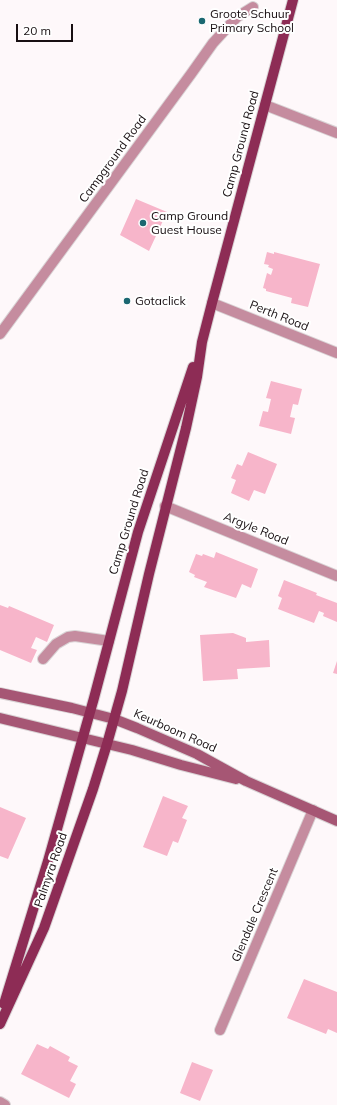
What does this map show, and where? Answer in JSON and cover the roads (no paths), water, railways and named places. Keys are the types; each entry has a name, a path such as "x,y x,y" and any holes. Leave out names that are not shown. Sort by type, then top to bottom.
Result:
{"main road":[{"name":"Camp Ground Road","path":"114,719 192,399 202,342 293,0"},
{"name":"Camp Ground Road","path":"89,713 138,532 202,342"},
{"path":"0,693 89,713"},
{"name":"Keurboom Road","path":"89,713 114,719 197,754 246,781 337,821"},
{"name":"Palmyra Road","path":"0,1015 48,861 89,713"},
{"path":"0,718 82,738"},
{"name":"Palmyra Road","path":"0,1024 44,928 93,789 114,719"},
{"name":"Keurboom Road","path":"82,738 180,765 246,781"}],"street":[{"name":"Campground Road","path":"0,334 213,43 237,17 253,7"},
{"path":"265,105 337,133"},
{"name":"Perth Road","path":"212,303 337,353"},
{"name":"Argyle Road","path":"165,506 337,576"},
{"path":"43,659 56,644 68,637 75,636 109,641"},
{"name":"Glendale Crescent","path":"220,1030 313,810"},
{"path":"0,1102 5,1105"}],"place":[{"name":"Groote Schuur Primary School","path":"202,21"},
{"name":"Camp Ground Guest House","path":"143,223"},
{"name":"Gotaclick","path":"127,301"}]}
